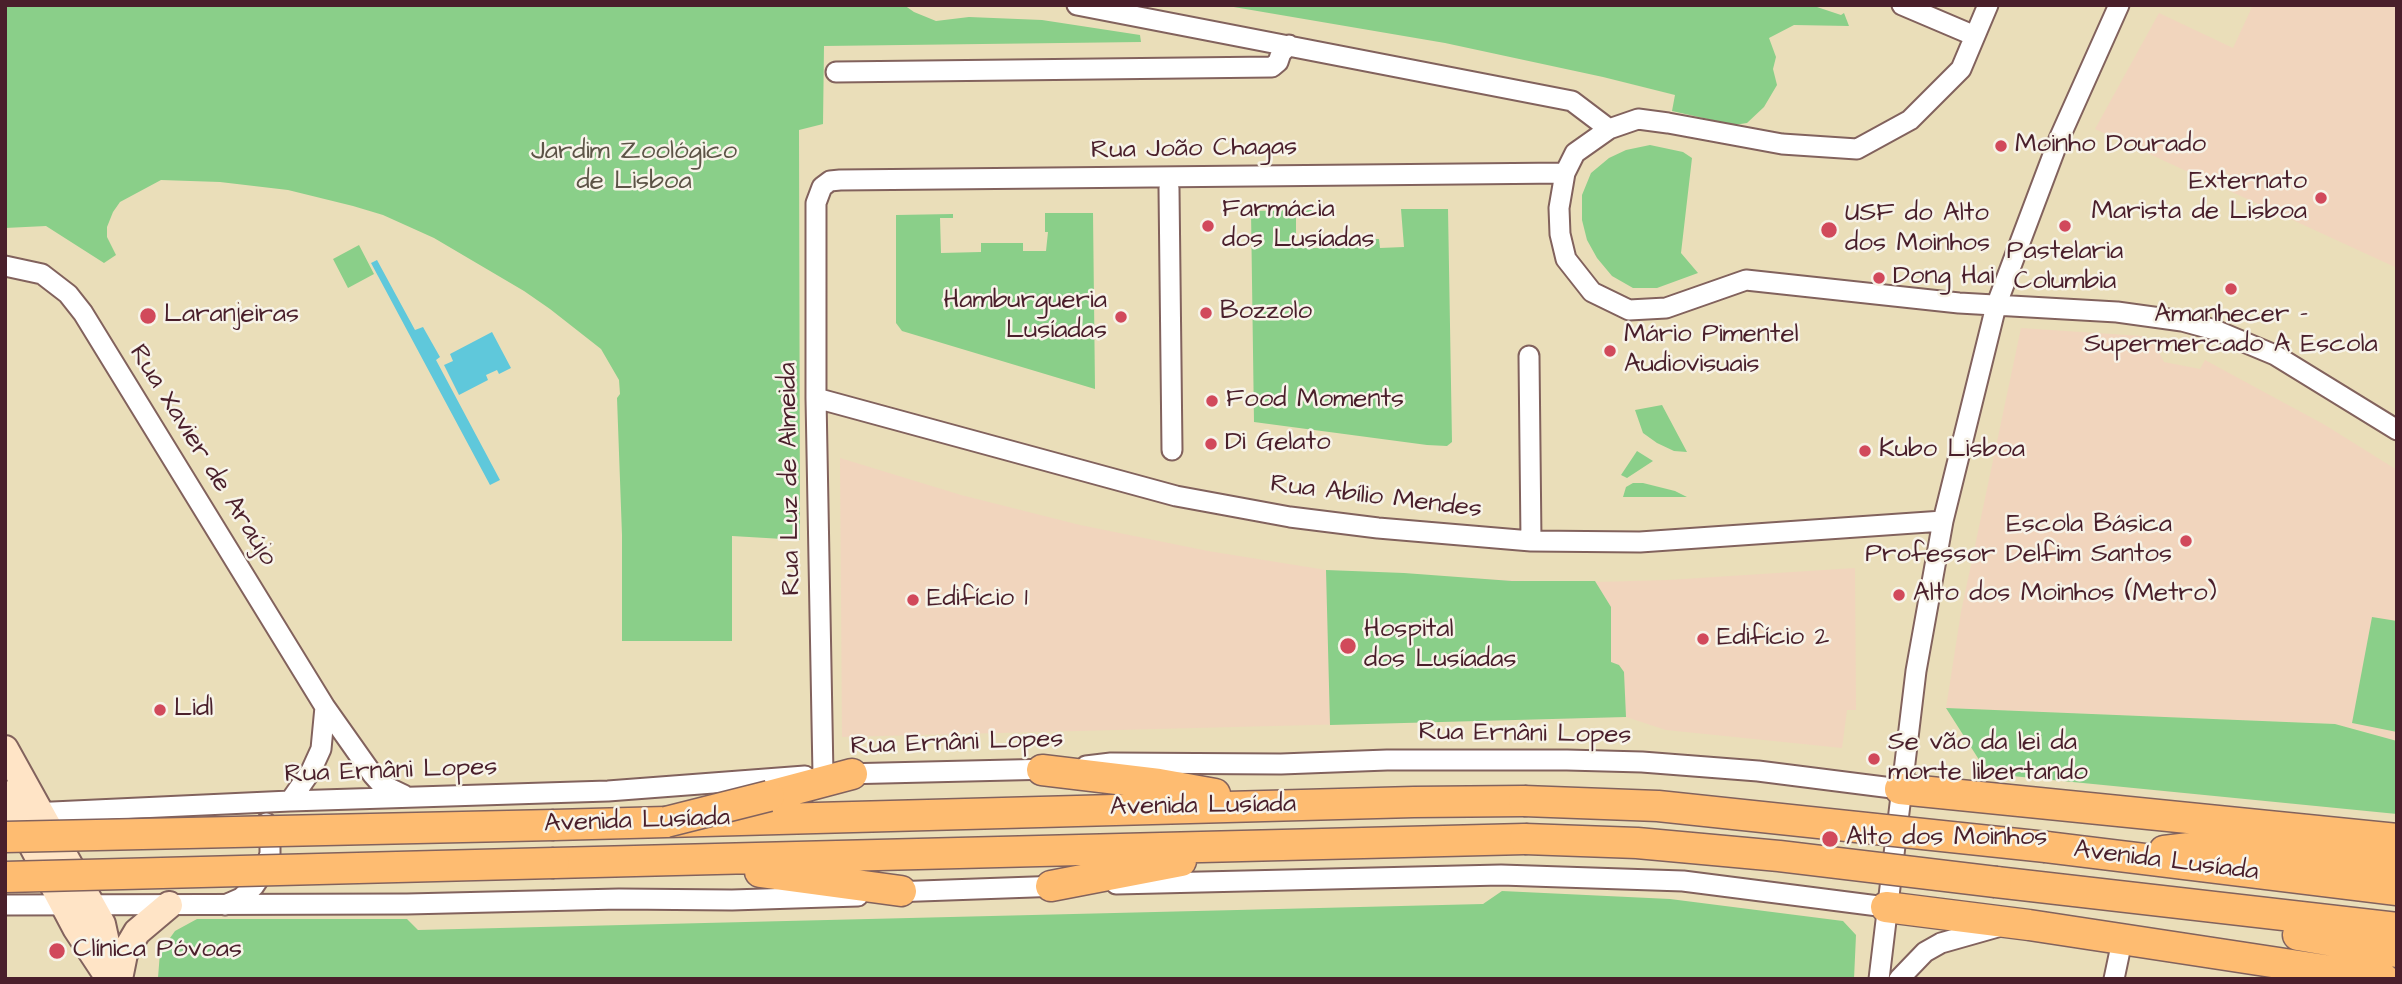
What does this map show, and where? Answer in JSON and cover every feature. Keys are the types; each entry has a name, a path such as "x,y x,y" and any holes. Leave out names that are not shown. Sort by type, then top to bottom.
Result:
{"main road":[{"path":"5,749 14,815 77,904 76,928 114,979"},
{"path":"1042,770 1159,784 1274,805"},
{"path":"771,807 838,774"},
{"path":"1900,789 2397,839"},
{"name":"Avenida Lusíada","path":"14,815 667,822 771,807 1524,801 1658,806 2046,847 2397,890"},
{"name":"Avenida Lusíada","path":"5,877 663,860 774,865 1284,844 1525,839 1637,843 1779,856 2397,928"},
{"path":"1051,886 1284,844"},
{"path":"2112,856 2206,846 2281,848 2397,862"},
{"path":"774,865 901,891"},
{"path":"2173,902 2301,936 2397,952"},
{"path":"114,979 136,932 169,905"},
{"path":"1886,907 2013,923 2384,979"}],"street":[{"path":"1077,5 1572,101 1609,129"},
{"path":"1902,5 1975,36"},
{"path":"1988,5 1961,69 1910,120 1857,149 1782,144 1638,120 1609,129 1575,153 1565,173 1559,208 1560,234 1566,259 1592,292 1629,310 1666,308 1746,280 1996,306 2152,316 2182,321 2215,330 2275,355 2397,430"},
{"path":"1878,979 1916,671 1943,522 1996,306 2059,139 2119,5"},
{"path":"836,72 1272,67 1289,45"},
{"name":"Rua João Chagas","path":"824,185 840,180 1565,173"},
{"name":"Rua Luz de Almeida","path":"824,185 816,203 816,398 838,774"},
{"path":"1169,188 1172,450"},
{"name":"Rua Xavier de Araújo","path":"5,266 42,274 68,294 83,313 325,707 381,784 408,797"},
{"path":"1529,356 1531,541"},
{"name":"Rua Abílio Mendes","path":"816,398 1201,502 1378,528 1531,541 1640,542 1943,522"},
{"path":"290,801 312,771 321,749 325,707"},
{"name":"Rua Ernâni Lopes","path":"14,815 290,801 608,791 838,774 1042,770 1111,763 1281,764 1387,760 1642,762 1758,771 1900,789"},
{"path":"224,905 241,898 254,886 264,871 270,854 270,836 264,818 254,804"},
{"path":"5,905 732,900 1051,886 1501,875 1683,881 1886,907"},
{"path":"1899,979 1925,952 1941,943 2013,923"},
{"path":"2114,979 2122,941"}],"shaded area":[{"name":"Externato Marista de Lisboa","path":"2253,5 2397,5 2397,268 2095,129 2159,13 2233,48"},
{"name":"Escola Básica Professor Delfim Santos","path":"2021,328 2141,336 2154,343 2164,362 2200,369 2205,360 2325,425 2397,470 2397,741 2335,724 1946,708 1961,612"},
{"name":"Hospital dos Lusíadas","path":"840,458 961,495 1080,525 1208,551 1326,570 1562,583 1668,580 1855,568 1856,710 1847,710 1842,748 1666,730 1626,717 842,737"}],"green space":[{"name":"Jardim Zoológico de Lisboa","path":"5,5 904,5 936,21 969,17 1042,20 1140,35 1141,42 824,46 823,124 799,130 800,540 732,536 732,641 622,641 622,535 617,398 620,394 619,380 601,349 524,291 434,238 383,215 288,190 220,182 161,180 120,202 113,212 107,227 107,237 116,255 104,263 46,226 5,228"},
{"path":"1222,5 1811,5 1841,15 1844,13 1849,26 1794,25 1769,38 1776,57 1773,69 1777,85 1764,107 1747,123 1734,125 1672,111 1675,95 1603,77 1445,43"},
{"path":"1650,145 1683,152 1692,158 1681,253 1698,273 1657,288 1633,288 1612,276 1587,240 1582,220 1582,195 1591,173 1609,158 1626,150"},
{"path":"1401,209 1448,209 1452,442 1447,446 1427,445 1254,422 1251,211 1314,210 1314,214 1296,214 1296,248 1337,248 1338,239 1379,239 1380,248 1404,247"},
{"path":"1045,213 1093,213 1095,389 902,331 896,323 896,215 953,214 953,218 940,218 941,253 981,252 981,243 1023,243 1023,251 1046,251 1048,232 1045,232"},
{"path":"359,245 374,274 348,288 333,259"},
{"path":"1662,405 1687,452 1674,451 1643,433 1635,410"},
{"path":"1637,451 1653,461 1627,478 1621,475"},
{"path":"1633,483 1675,491 1687,497 1623,497 1626,487"},
{"path":"1326,570 1512,581 1595,581 1611,607 1611,662 1619,665 1624,672 1626,717 1330,725"},
{"path":"2372,617 2397,621 2397,732 2352,723"},
{"path":"1946,708 2335,724 2397,741 2397,814 2012,776 1983,766"},
{"path":"1502,891 1670,899 1843,921 1856,935 1854,979 158,978 160,952 175,931 197,919 407,919 418,930 1483,904"}],"water":[{"path":"377,260 415,330 423,327 440,357 436,360 500,480 490,485 371,263"},
{"path":"492,332 511,368 499,374 497,370 486,375 488,380 459,395 444,365 453,361 450,354"}],"place":[{"name":"Moinho Dourado","path":"2001,146"},
{"name":"Externato Marista de Lisboa","path":"2321,198"},
{"name":"Farmácia dos Lusíadas","path":"1208,226"},
{"name":"Pastelaria Columbia","path":"2065,226"},
{"name":"USF do Alto dos Moinhos","path":"1829,230"},
{"name":"Dong Hai","path":"1879,278"},
{"name":"Amanhecer - Supermercado A Escola","path":"2231,289"},
{"name":"Bozzolo","path":"1206,313"},
{"name":"Laranjeiras","path":"148,316"},
{"name":"Hamburgueria Lusíadas","path":"1121,317"},
{"name":"Mário Pimentel Audiovisuais","path":"1610,351"},
{"name":"Food Moments","path":"1212,401"},
{"name":"Di Gelato","path":"1211,444"},
{"name":"Kubo Lisboa","path":"1865,451"},
{"name":"Escola Básica Professor Delfim Santos","path":"2186,541"},
{"name":"Alto dos Moinhos (Metro)","path":"1899,595"},
{"name":"Edifício 1","path":"913,600"},
{"name":"Edifício 2","path":"1703,639"},
{"name":"Hospital dos Lusíadas","path":"1348,646"},
{"name":"Lidl","path":"160,710"},
{"name":"Se vão da lei da morte libertando","path":"1874,759"},
{"name":"Alto dos Moinhos","path":"1830,839"},
{"name":"Clínica Póvoas","path":"57,951"}]}
